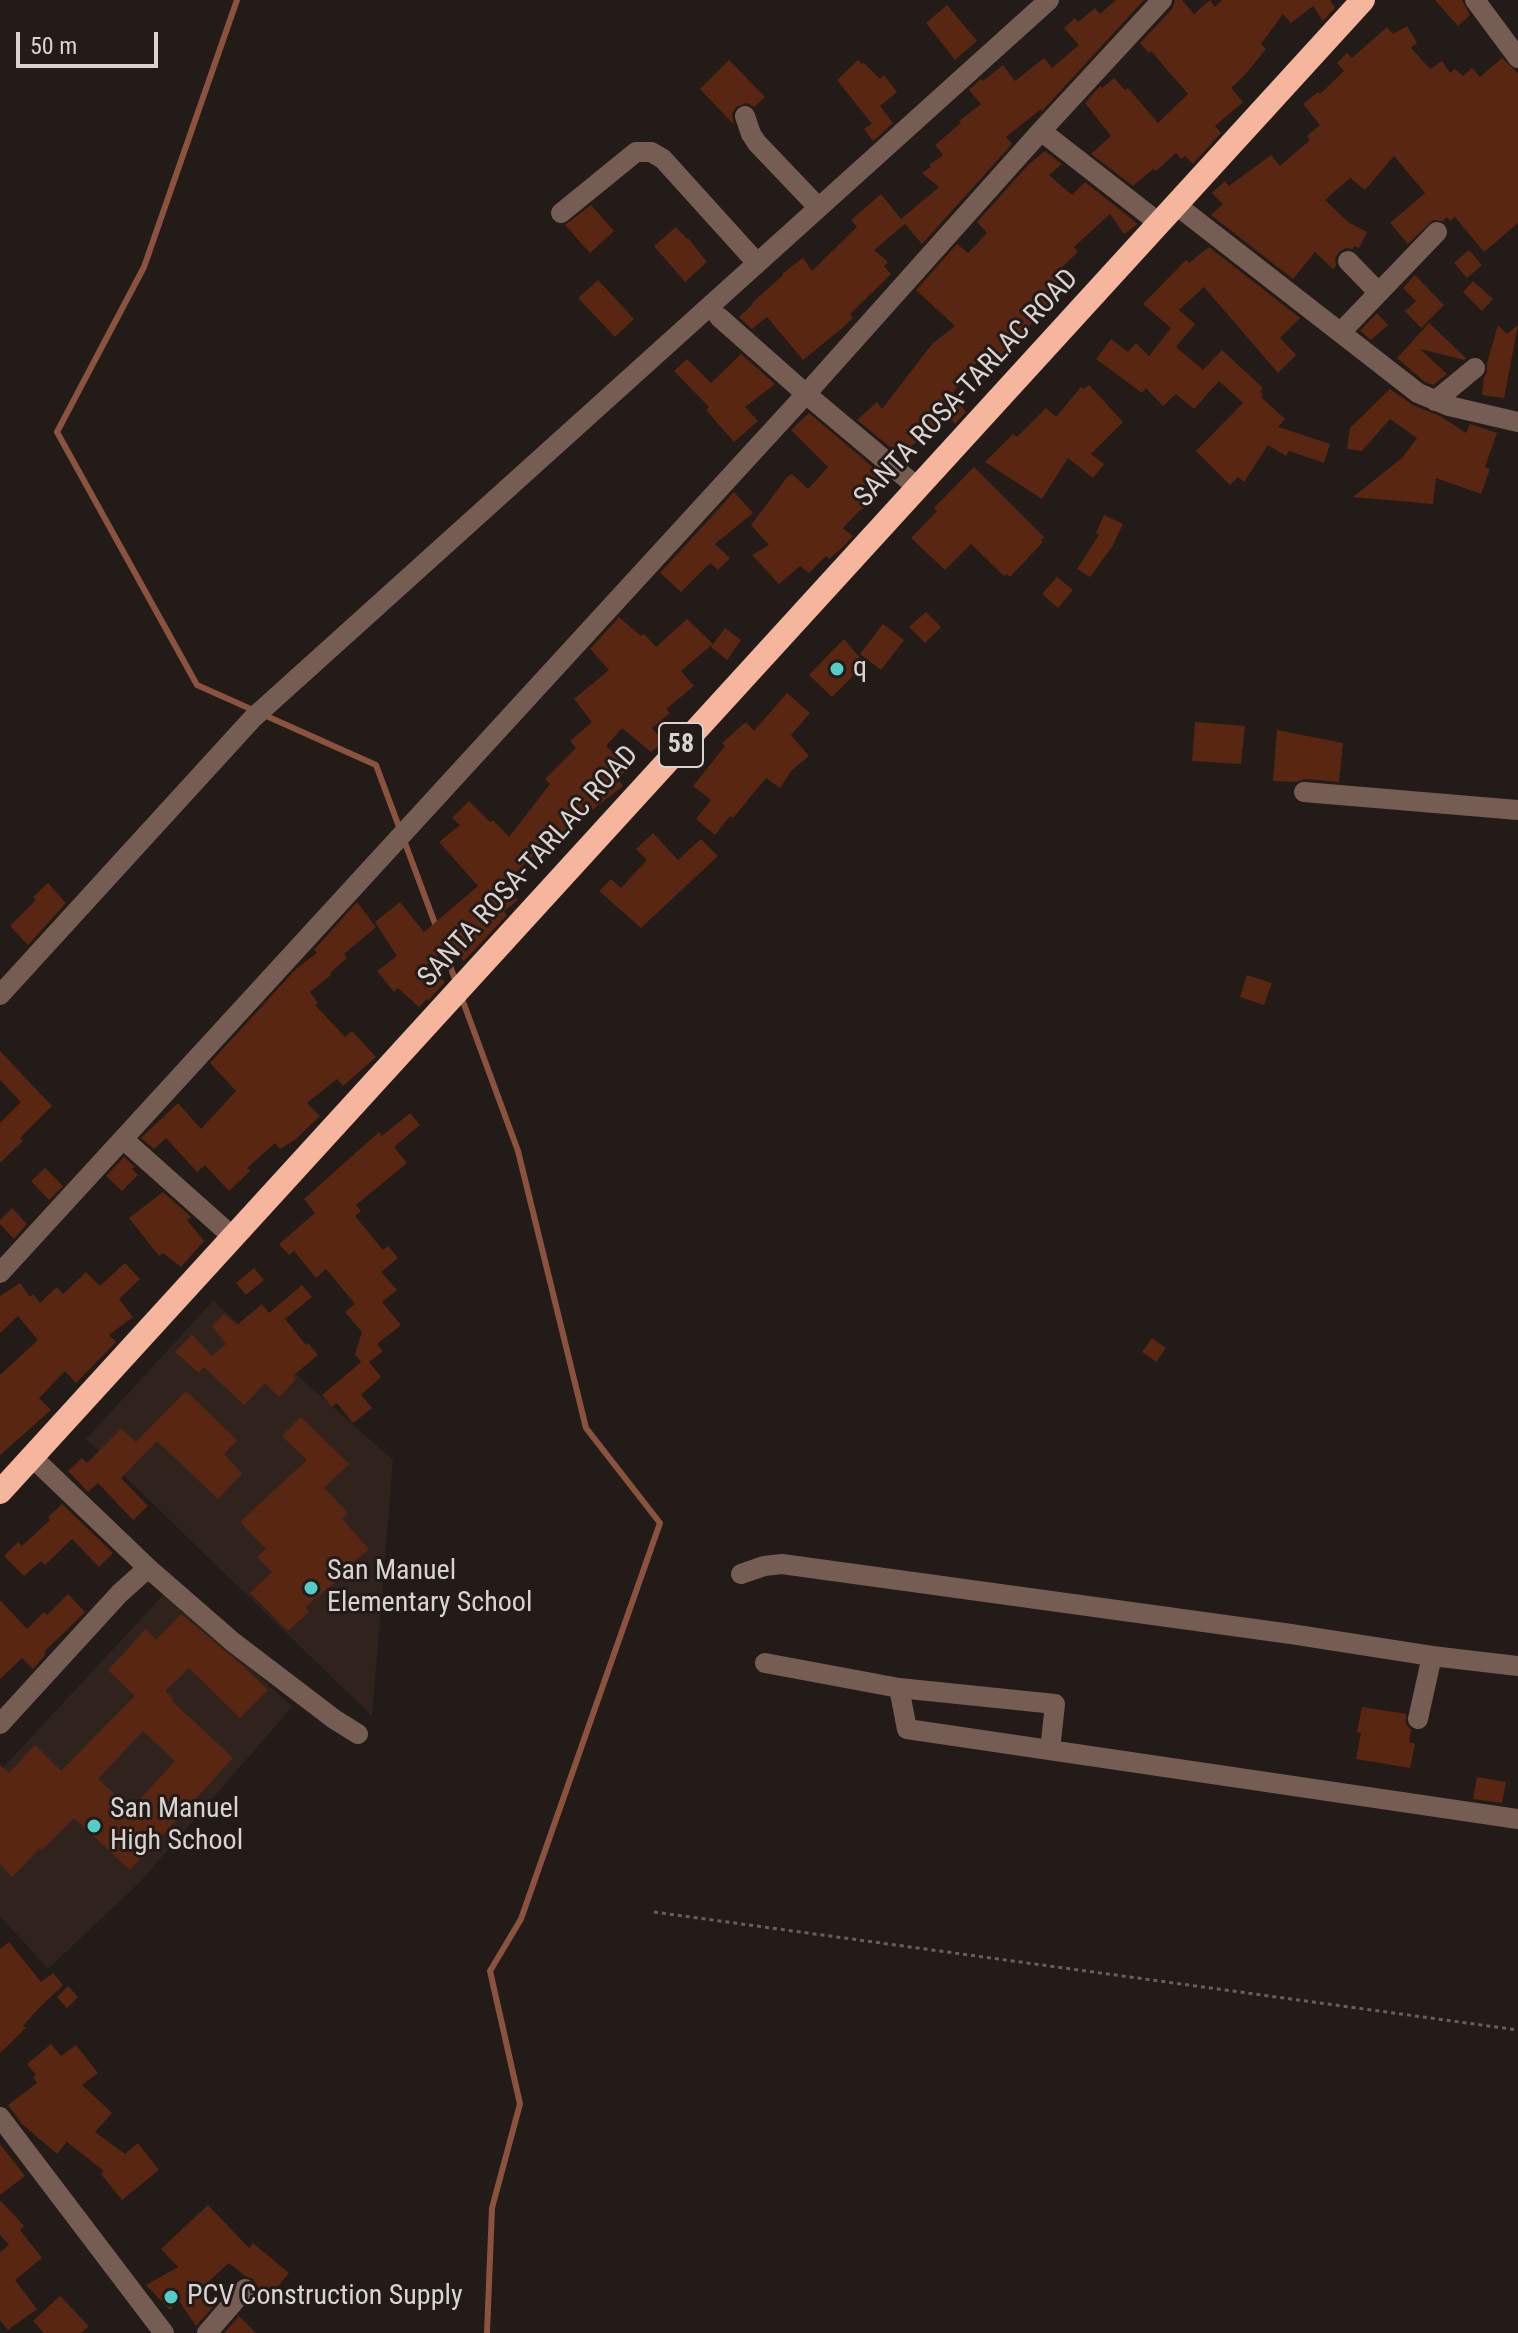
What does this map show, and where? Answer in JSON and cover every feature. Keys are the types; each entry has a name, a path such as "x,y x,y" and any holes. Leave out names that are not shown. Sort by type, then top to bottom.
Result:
{"highway":[{"name":"SANTA ROSA-TARLAC ROAD","path":"0,1492 1363,0"}],"street":[{"path":"0,995 253,718 1049,0"},
{"path":"0,1273 806,394 1162,0"},
{"path":"1475,0 1518,58"},
{"path":"745,116 757,143 818,207"},
{"path":"1041,131 1341,332 1418,393 1435,401 1518,422"},
{"path":"561,213 636,152 651,152 663,159 757,263"},
{"path":"1341,332 1437,232"},
{"path":"1348,261 1378,292"},
{"path":"719,317 917,487"},
{"path":"1435,401 1475,368"},
{"path":"1304,792 1518,810"},
{"path":"123,1139 233,1237"},
{"path":"32,1457 148,1568 233,1642 358,1734"},
{"path":"741,1574 782,1564 1518,1666"},
{"path":"0,1724 120,1593 148,1568"},
{"path":"1418,1719 1432,1656"},
{"path":"765,1663 899,1688 1055,1704 1050,1750"},
{"path":"899,1688 907,1729 1518,1819"},
{"path":"0,2117 164,2333"},
{"path":"207,2333 245,2289"}],"path":[{"path":"654,1912 1518,2030"}],"shaded area":[{"name":"San Manuel Elementary School","path":"213,1301 393,1460 372,1716 86,1439"},
{"name":"San Manuel High School","path":"168,1590 292,1707 140,1882 48,1969 0,1916 0,1771"}],"building":[{"path":"1116,0 1144,0 1042,111 1006,137 1012,144 922,244 905,224 874,250 888,262 884,266 891,274 850,314 853,318 841,329 803,360 767,317 752,329 739,317 782,274 803,258 812,271 857,227 851,220 881,194 901,219 939,187 922,173 943,155 935,145 981,104 969,90 1003,65 1015,81 1044,58 1052,68 1079,45 1064,28 1075,18 1078,22 1095,8 1100,14"},
{"path":"1175,0 1182,0 1194,14 1210,0 1215,7 1222,0 1330,0 1335,8 1323,21 1313,6 1291,23 1283,14 1261,44 1266,49 1231,88 1243,102 1215,126 1221,133 1193,164 1176,153 1133,186 1091,154 1111,136 1085,103 1100,86 1102,88 1114,78 1125,90 1128,88 1158,123 1188,94 1151,51 1149,53 1140,43 1172,9"},
{"path":"1435,0 1462,0 1470,15 1458,26"},
{"path":"947,5 977,41 955,60 926,23"},
{"path":"1407,26 1417,43 1411,48 1430,69 1442,61 1450,73 1455,69 1463,76 1472,68 1480,77 1502,58 1518,73 1518,223 1484,252 1455,217 1450,221 1447,217 1443,221 1433,220 1408,244 1390,223 1425,193 1394,156 1365,190 1350,178 1325,200 1348,222 1367,232 1359,248 1355,246 1340,251 1333,269 1315,252 1293,279 1211,215 1223,204 1212,193 1225,181 1229,186 1271,155 1280,166 1310,140 1307,136 1320,125 1303,104 1318,92 1320,94 1344,71 1337,63 1347,53 1352,58 1387,27 1393,34"},
{"path":"729,60 765,97 754,107 747,103 736,107 732,114 734,125 700,89"},
{"path":"858,60 880,79 884,75 897,92 880,106 893,123 873,141 864,129 872,124 837,80"},
{"path":"1045,151 1062,164 1049,175 1072,195 1085,182 1138,224 1124,234 1110,214 1074,247 1078,252 1058,271 1069,285 1000,357 991,348 980,358 952,394 966,412 955,424 950,418 923,442 920,439 900,455 857,420 877,402 882,409 932,344 955,326 916,290 957,244 968,253 987,233 977,222 1029,164"},
{"path":"591,205 614,231 590,253 565,225"},
{"path":"676,227 707,262 685,282 654,246"},
{"path":"1209,247 1300,318 1280,338 1296,355 1278,373 1204,287 1179,310 1195,324 1176,347 1203,370 1222,350 1263,388 1261,397 1285,419 1278,427 1330,444 1324,463 1289,451 1286,456 1268,445 1244,482 1238,477 1230,485 1196,451 1243,403 1219,381 1194,409 1176,394 1163,406 1146,388 1142,393 1096,359 1111,339 1128,352 1136,343 1149,356 1171,328 1143,304 1186,260 1189,263"},
{"path":"1469,250 1482,265 1467,278 1454,263"},
{"path":"1415,275 1444,305 1421,328 1405,311 1416,301 1403,288"},
{"path":"598,280 634,319 615,337 578,298"},
{"path":"1473,281 1493,299 1482,311 1463,292"},
{"path":"1377,313 1388,325 1371,340 1360,331"},
{"path":"1429,323 1466,358 1420,349 1447,374 1433,385 1425,382 1397,358"},
{"path":"1498,325 1507,334 1518,325 1504,398 1482,395"},
{"path":"741,354 775,384 745,407 758,421 734,442 706,410 709,407 674,371 687,359 711,383"},
{"path":"1089,385 1123,422 1091,454 1104,464 1093,478 1068,458 1042,499 985,462 1013,434 1017,437 1046,408 1056,417 1081,387 1084,389"},
{"path":"1390,389 1466,433 1470,424 1497,433 1485,467 1490,469 1481,494 1436,478 1433,504 1353,497 1402,458 1417,438 1390,419 1362,451 1347,449 1350,428"},
{"path":"809,413 888,480 874,495 877,500 859,511 843,528 853,536 843,547 829,559 826,556 809,573 800,566 779,584 752,555 769,545 751,525 788,476 792,474 808,489 828,467 791,430"},
{"path":"974,467 1044,537 1043,542 1010,577 1007,574 1004,576 971,544 945,570 911,538 937,511 934,508"},
{"path":"734,492 753,513 715,544 730,558 718,570 710,563 681,592 660,573"},
{"path":"1104,515 1123,524 1112,547 1090,577 1077,569 1099,535 1096,533"},
{"path":"1057,577 1073,590 1058,608 1042,594"},
{"path":"926,612 941,627 925,643 909,627"},
{"path":"619,617 641,636 644,634 656,647 687,619 713,644 681,671 694,686 666,709 670,713 652,728 664,742 651,752 622,728 606,746 630,768 617,778 623,786 583,817 579,812 544,857 538,852 504,883 518,900 504,911 507,915 464,961 449,946 427,965 445,982 419,1007 398,988 394,992 377,971 397,956 375,922 400,902 424,932 478,886 439,842 460,825 452,818 469,801 509,837 550,784 545,779 576,748 570,741 592,722 574,699 609,670 590,649"},
{"path":"883,624 904,640 881,670 860,654"},
{"path":"725,628 741,640 727,660 711,647"},
{"name":"q","path":"844,639 865,664 832,697 809,675"},
{"path":"787,693 810,713 791,735 809,756 791,771 780,788 766,778 715,835 696,819 711,800 693,786 725,746 722,743 746,722 754,731"},
{"path":"1195,722 1245,726 1241,764 1192,761"},
{"path":"1277,730 1343,743 1339,782 1305,779 1297,782 1273,781"},
{"path":"653,833 678,860 701,839 718,856 641,928 599,891 611,879 621,888 647,860 636,849"},
{"path":"48,883 66,903 28,945 10,926"},
{"path":"357,902 376,927 344,954 347,958 310,992 318,1003 315,1005 345,1037 352,1031 376,1057 343,1086 337,1079 307,1103 320,1116 296,1139 280,1149 275,1143 247,1168 250,1171 229,1191 205,1165 197,1172 166,1138 154,1149 141,1138 178,1103 201,1129 236,1091 210,1063 296,969 317,953 314,950"},
{"path":"1247,975 1272,983 1264,1005 1240,997"},
{"path":"0,1051 52,1106 0,1163 0,1123 21,1102 0,1080"},
{"path":"410,1113 420,1125 394,1147 407,1163 356,1205 361,1211 355,1216 383,1250 388,1246 398,1258 381,1272 397,1290 382,1302 401,1325 377,1344 383,1351 369,1362 381,1377 361,1395 372,1408 353,1423 337,1403 332,1407 322,1395 361,1362 355,1354 362,1332 345,1312 355,1304 326,1269 316,1278 294,1251 289,1255 279,1244 315,1213 304,1199 379,1132 382,1136"},
{"path":"124,1157 135,1167 132,1169 138,1175 122,1191 106,1176"},
{"path":"45,1168 63,1186 49,1200 31,1181"},
{"path":"163,1192 191,1217 187,1220 204,1241 181,1267 163,1253 159,1256 129,1218"},
{"path":"12,1208 27,1224 14,1239 0,1224"},
{"path":"125,1263 140,1279 119,1299 133,1317 109,1335 116,1342 76,1383 65,1371 39,1398 51,1410 0,1455 0,1375 38,1340 18,1316 0,1333 0,1296 20,1283 30,1297 33,1294 40,1303 57,1287 63,1294 86,1272 100,1286"},
{"path":"254,1268 264,1280 246,1295 236,1283"},
{"path":"302,1285 312,1297 285,1319 318,1355 293,1376 296,1379 279,1397 265,1383 244,1405 204,1367 199,1373 175,1352 192,1335 212,1356 226,1344 212,1326 224,1314 237,1325 262,1304 269,1313"},
{"path":"1152,1338 1166,1348 1156,1362 1142,1352"},
{"path":"186,1391 237,1440 224,1454 242,1474 218,1499 157,1441 121,1478 148,1506 133,1520 98,1483 88,1492 68,1471 82,1458 87,1463 121,1429 136,1442"},
{"path":"301,1417 349,1464 324,1488 348,1513 342,1519 369,1549 343,1571 345,1574 305,1607 309,1612 288,1631 250,1593 272,1572 257,1557 266,1549 240,1522 307,1460 282,1436"},
{"path":"62,1504 113,1553 99,1567 72,1539 45,1565 41,1561 24,1576 4,1556 18,1542 22,1546"},
{"path":"68,1594 85,1612 44,1652 46,1654 33,1669 22,1658 0,1679 0,1600 27,1629"},
{"path":"181,1614 268,1690 240,1718 189,1668 165,1691 233,1758 130,1870 74,1818 12,1877 0,1864 0,1765 9,1773 35,1745 61,1771 135,1696 108,1670 146,1629 156,1640","holes":["143,1731 175,1761 131,1809 98,1779"]},
{"path":"1362,1707 1406,1714 1406,1724 1411,1730 1409,1742 1415,1744 1410,1768 1356,1759"},
{"path":"1477,1777 1506,1782 1502,1803 1473,1799"},
{"path":"9,1942 41,1982 53,1973 63,1985 0,2053 0,1949"},
{"path":"68,1986 78,1997 67,2008 57,1997"},
{"path":"51,2044 61,2056 76,2045 98,2073 82,2085 112,2113 95,2132 125,2154 138,2143 159,2170 122,2200 101,2174 104,2171 67,2142 57,2154 22,2124 8,2105 37,2083 33,2077 36,2075 27,2064"},
{"path":"0,2144 25,2176 0,2195"},
{"path":"0,2200 24,2226 20,2230 42,2258 15,2280 37,2309 8,2330 0,2320 0,2252 9,2245 0,2235"},
{"path":"208,2205 249,2248 253,2243 289,2273 269,2297 253,2279 229,2263 197,2292 213,2307 196,2326 179,2301 170,2310 146,2285 178,2267 161,2249"},
{"path":"60,2296 89,2326 81,2333 44,2333 33,2321"},
{"path":"239,2316 256,2333 224,2333"}],"waterway":[{"path":"237,0 144,267 57,432 197,685 376,765 437,929"},
{"path":"442,944 456,982"},
{"path":"461,996 518,1151 586,1428 660,1523 521,1919 490,1971 520,2104 492,2208 487,2333"}],"place":[{"name":"q","path":"837,669"},
{"name":"San Manuel Elementary School","path":"311,1588"},
{"name":"San Manuel High School","path":"94,1826"},
{"name":"PCV Construction Supply","path":"171,2297"}]}
